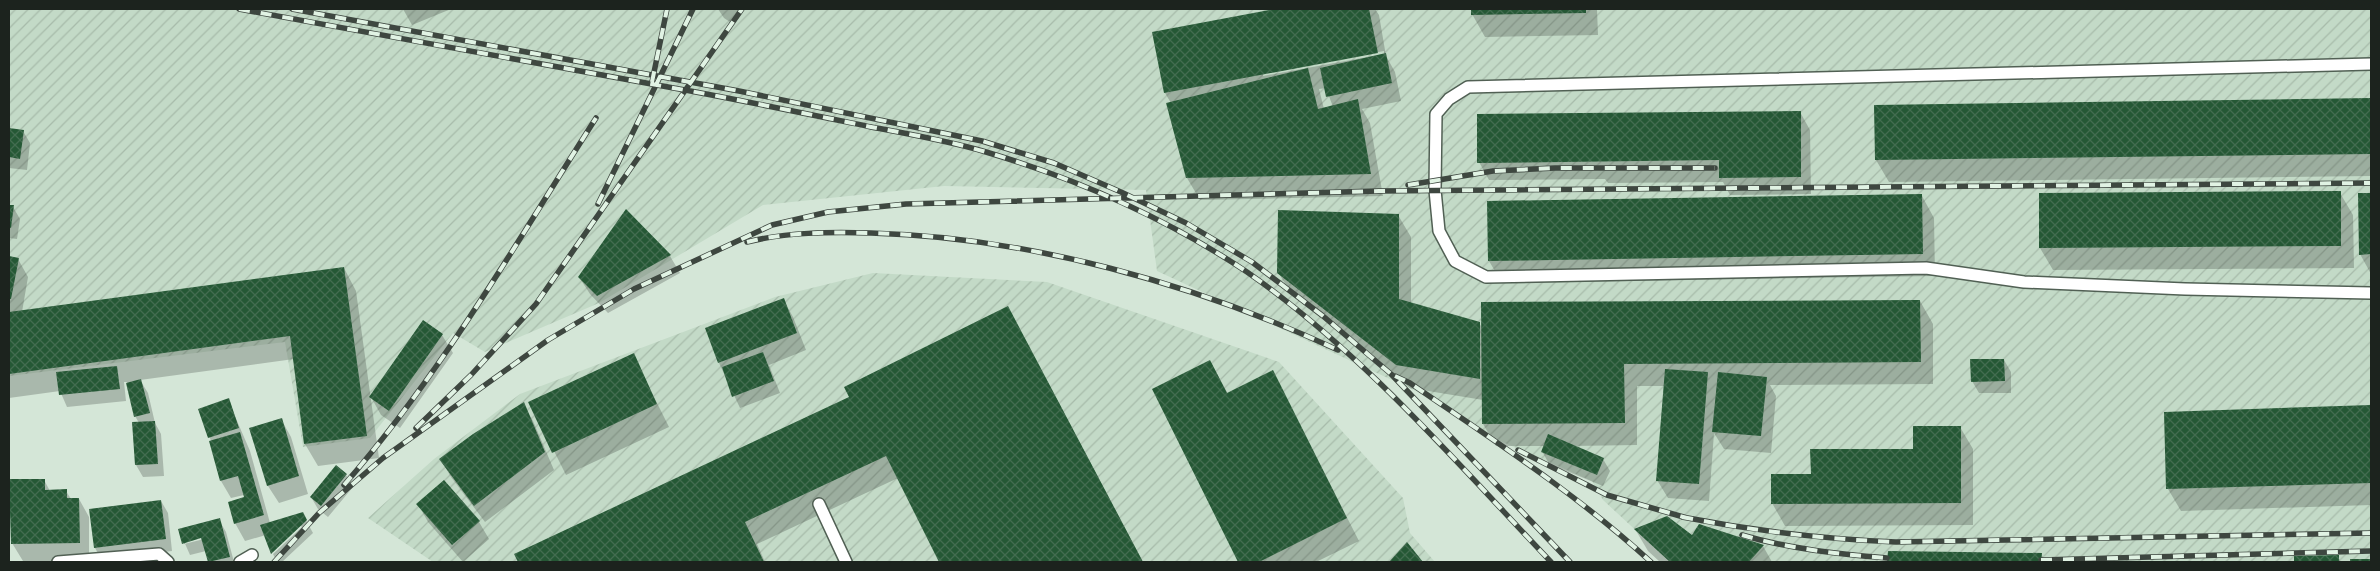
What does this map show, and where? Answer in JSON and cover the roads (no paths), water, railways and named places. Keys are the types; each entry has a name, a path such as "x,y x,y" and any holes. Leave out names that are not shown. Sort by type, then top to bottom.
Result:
{"lane":[{"path":"2371,64 1468,87 1449,99 1436,114 1434,190 1439,231 1455,261 1486,277 1926,268 2024,282 2185,289 2371,293"},
{"path":"819,504 846,562"},
{"path":"58,562 159,554 168,562"},
{"path":"240,562 252,555"}],"railway":[{"path":"239,9 770,106 958,144 1020,163 1088,188 1121,202 1186,235 1247,272 1289,303 1330,337 1406,409 1551,562"},
{"path":"292,9 739,91 982,141 1054,163 1186,223 1252,262 1323,316 1391,374 1570,562"},
{"path":"652,82 667,9"},
{"path":"598,204 693,9"},
{"path":"416,428 471,375 536,304 742,9"},
{"path":"344,485 380,442 446,353 596,118"},
{"path":"1408,185 1493,171 1555,168 1715,168"},
{"path":"274,562 319,513 383,458 548,340 634,289 772,225 828,212 906,204 1379,191 2371,183"},
{"path":"747,242 793,234 871,233 930,236 1050,254 1110,268 1227,304 1338,350"},
{"path":"1395,376 1410,383 1534,468 1594,513 1651,562"},
{"path":"1518,450 1607,495 1687,518"},
{"path":"1682,517 1788,534 1896,542 2371,533"},
{"path":"1742,535 1814,550 1887,558"},
{"path":"2041,560 2371,551"}]}
